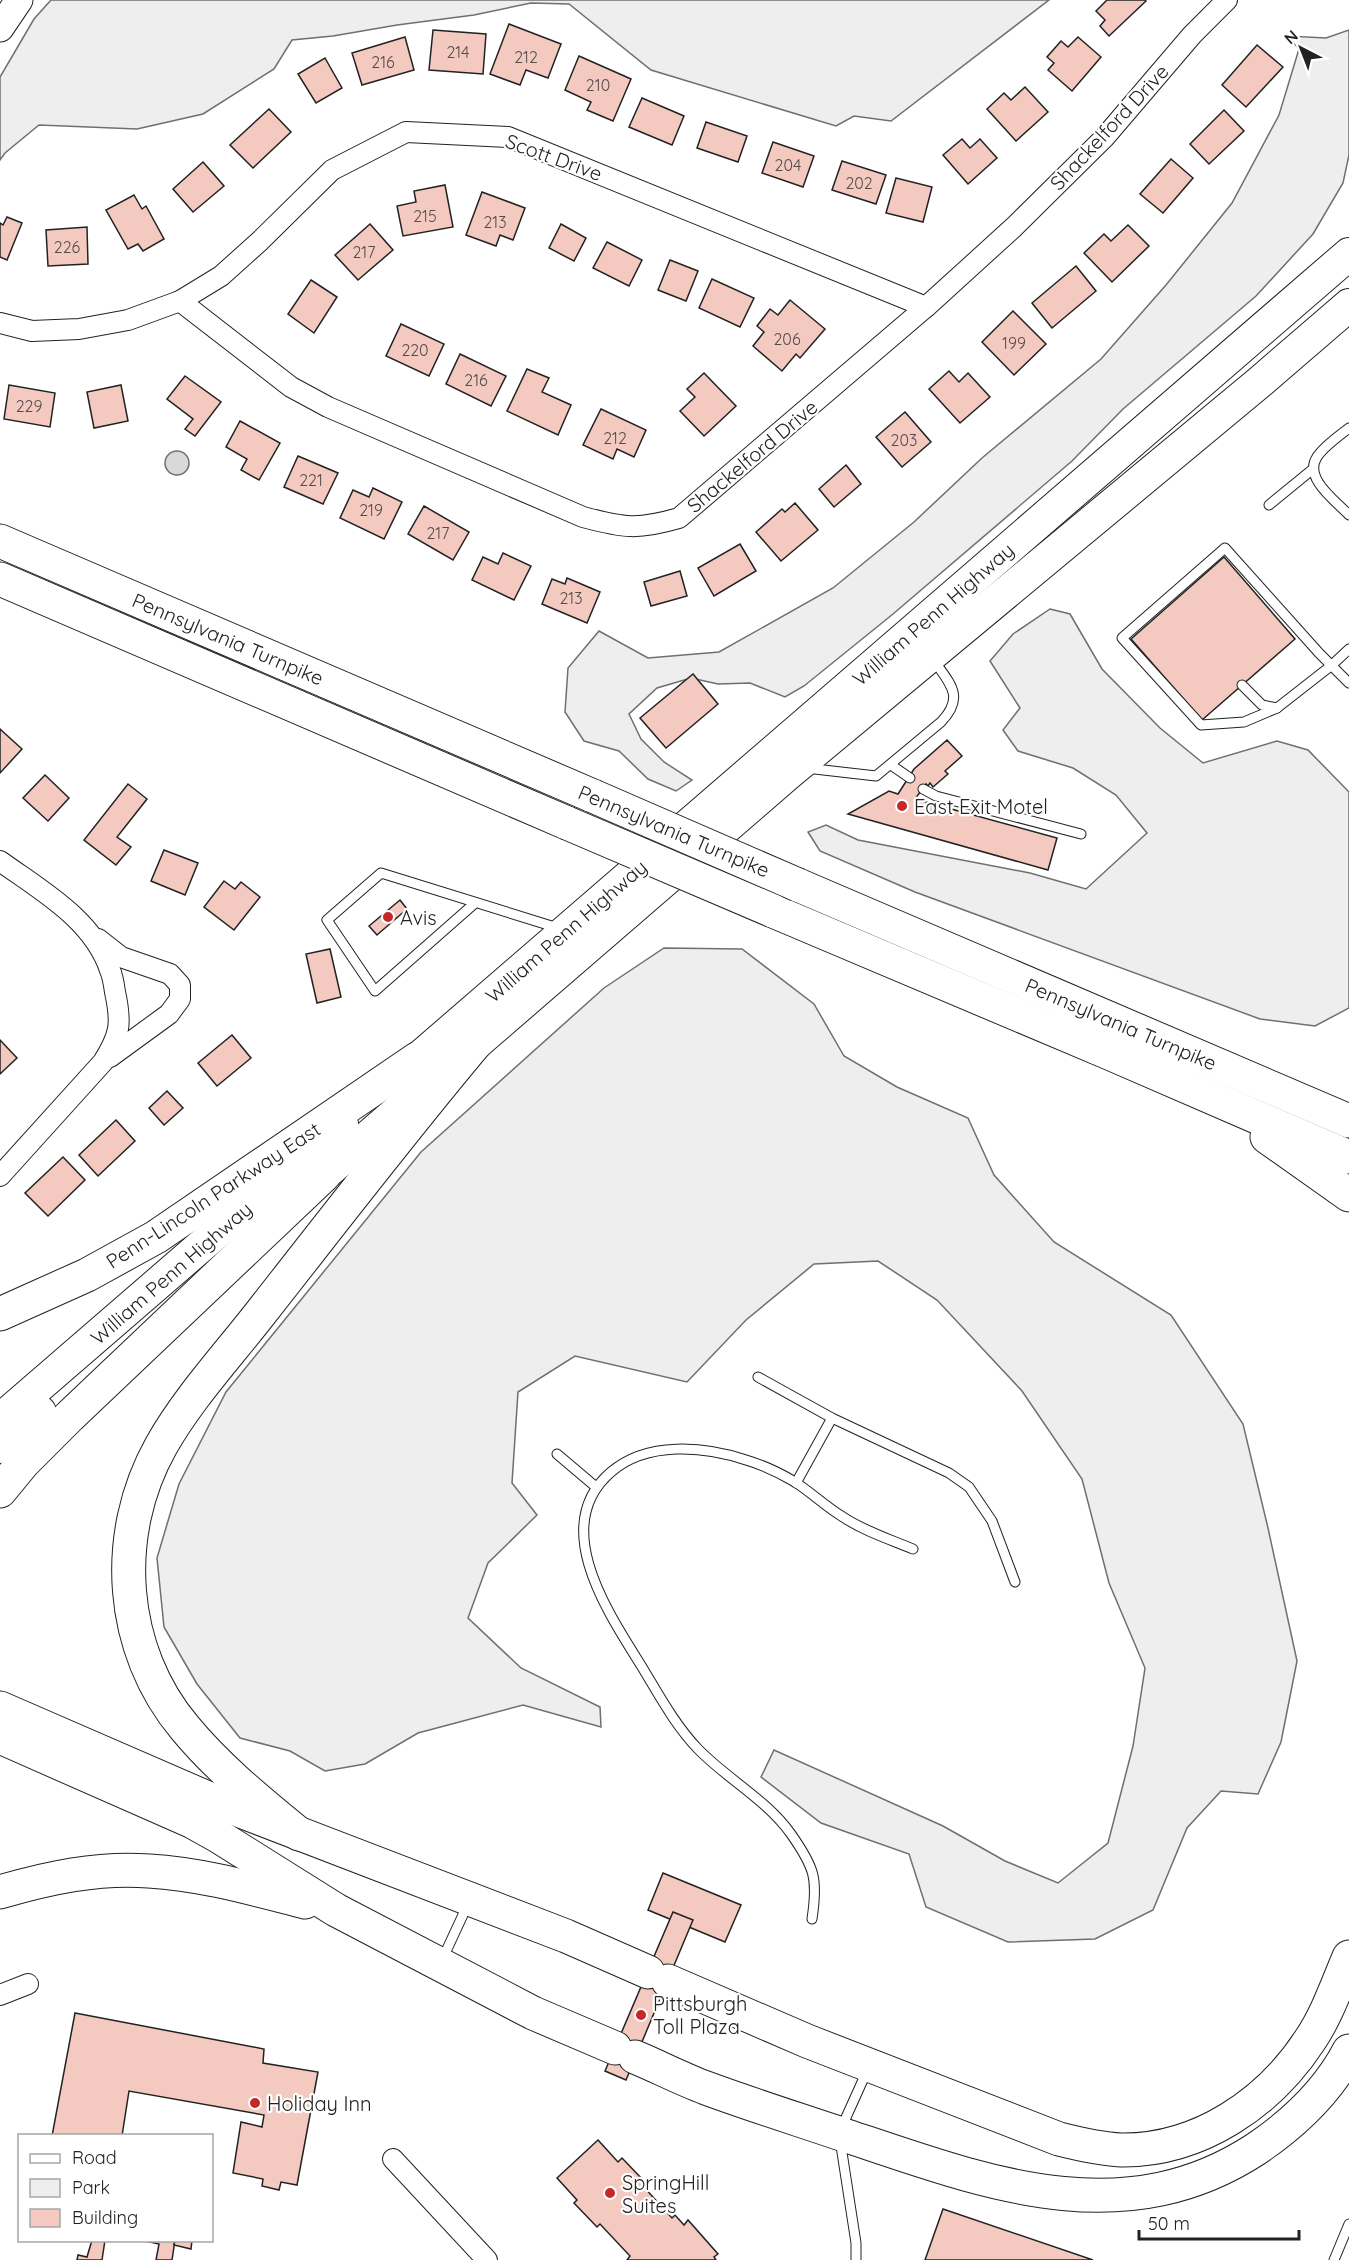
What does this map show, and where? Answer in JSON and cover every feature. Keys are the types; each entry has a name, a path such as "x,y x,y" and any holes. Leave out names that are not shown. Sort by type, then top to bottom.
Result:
{"highway":[{"name":"William Penn Highway","path":"0,1420 1349,254"},
{"name":"William Penn Highway","path":"0,1447 324,1175 798,766 1349,305"},
{"name":"Pennsylvania Turnpike","path":"0,541 1349,1121"},
{"name":"Pennsylvania Turnpike","path":"0,579 1349,1157"},
{"path":"299,1834 225,1771 185,1730 152,1677 137,1636 130,1592 130,1546 137,1503 152,1464 183,1413 404,1129 475,1044"},
{"name":"Penn-Lincoln Parkway East","path":"0,1314 122,1257 189,1216 417,1059"},
{"path":"1215,1099 1349,1196"},
{"path":"0,1491 23,1463 70,1416 324,1175"},
{"path":"0,1708 212,1800 566,1936 807,2041 1059,2139 1102,2148 1142,2149 1183,2141 1244,2110 1282,2076 1311,2039 1349,1957"},
{"path":"0,1737 192,1822 336,1910 533,2013 705,2087 936,2166 1015,2187 1071,2196 1098,2196 1145,2193 1195,2180 1243,2157 1267,2141 1310,2103 1329,2082 1349,2051"},
{"path":"0,1892 47,1879 86,1873 147,1870 211,1879 336,1910"}],"main road":[{"path":"0,28 19,0"}],"street":[{"name":"Shackelford Drive","path":"180,301 291,387 328,407 583,517 616,526 649,527 679,519 926,307 1014,227 1104,138 1192,35 1227,0"},
{"name":"Scott Drive","path":"180,301 221,276 332,170 406,132 508,137 926,307"},
{"path":"0,323 32,331 79,330 128,320 180,301"},
{"path":"0,861 64,908 106,947 121,957 170,974 180,985 180,999 169,1014 103,1062"},
{"path":"0,1176 103,1062 116,1042 119,1024 110,969 87,930"},
{"path":"0,1995 28,1984"},
{"path":"393,2159 487,2260"}],"lane":[{"path":"1269,505 1313,469 1317,457 1349,428"},
{"path":"1313,469 1317,481 1349,515"},
{"path":"1349,649 1332,665 1277,708 1244,722 1201,725 1122,638 1225,548 1319,653 1332,665 1349,683"},
{"path":"798,766 876,776 891,765 941,722 954,707 955,700 951,686 931,656"},
{"path":"1242,685 1262,705 1277,708"},
{"path":"891,765 910,778"},
{"path":"922,789 936,796 1081,834"},
{"path":"475,903 375,991 327,920 381,873 566,931"},
{"path":"758,1377 832,1418 949,1473 969,1487 993,1521 1016,1582"},
{"path":"796,1483 832,1418"},
{"path":"812,1919 816,1880 790,1833 775,1815 713,1763 686,1736 611,1617 586,1558 585,1517 596,1487 615,1468 651,1453 677,1449 714,1452 746,1460 772,1470 796,1483 844,1518 913,1549"},
{"path":"557,1454 596,1487"},
{"path":"440,1964 470,1899"},
{"path":"856,2260 856,2243 839,2133 870,2066"},
{"path":"1334,2260 1349,2224"}],"green space":[{"path":"51,0 1049,0 891,121 854,116 836,126 651,70 569,4 531,3 474,15 292,40 274,69 203,114 137,129 39,125 5,153 0,160 0,77 34,19"},
{"path":"1349,30 1349,155 1343,183 1313,234 1256,296 1123,409 1072,461 893,614 804,686 785,697 750,683 718,684 691,678 657,688 629,714 641,739 664,762 692,780 676,791 648,779 619,751 584,741 565,712 568,668 599,631 648,658 719,652 833,588 914,522 982,458 1101,359 1166,285 1232,203 1279,115 1299,49 1288,36 1326,38"},
{"path":"1050,609 1070,614 1102,669 1160,728 1203,763 1277,741 1308,750 1349,792 1349,1008 1315,1026 1260,1019 915,892 820,851 808,832 826,825 858,840 1030,873 1086,889 1147,833 1116,795 1073,768 1018,751 1003,730 1020,708 990,661 1013,634"},
{"path":"664,948 742,949 814,1004 844,1056 897,1087 968,1118 994,1175 1054,1242 1171,1315 1243,1424 1297,1661 1281,1742 1258,1794 1221,1791 1187,1828 1153,1910 1095,1939 1008,1942 926,1907 909,1854 821,1823 761,1777 774,1750 943,1826 1005,1861 1058,1883 1108,1843 1133,1746 1145,1668 1109,1583 1082,1479 1022,1391 937,1300 878,1261 814,1264 746,1320 687,1382 575,1356 518,1392 512,1483 537,1515 488,1563 468,1618 521,1668 600,1707 601,1727 523,1705 418,1733 365,1764 325,1771 290,1751 240,1738 197,1684 164,1627 157,1558 179,1484 226,1392 421,1152 604,988"}],"shaded area":[{"path":"177,451 185,455 189,463 185,471 177,475 169,471 165,463 169,455"}],"building":[{"path":"1107,0 1146,1 1109,36 1100,26 1105,20 1096,11"},
{"path":"509,24 561,44 548,78 526,70 520,85 490,74"},
{"path":"433,30 486,34 483,74 429,70"},
{"path":"405,37 414,70 362,85 352,53"},
{"path":"1078,37 1101,57 1072,91 1048,70 1054,63 1047,57 1061,41 1068,47"},
{"path":"1257,45 1283,67 1246,107 1222,85"},
{"path":"579,56 631,79 613,121 587,110 591,102 565,90"},
{"path":"325,58 342,88 316,103 298,74"},
{"path":"1025,87 1048,112 1016,141 987,109 1004,93 1011,100"},
{"path":"642,98 684,116 672,145 629,127"},
{"path":"269,109 291,132 253,168 230,145"},
{"path":"1224,110 1244,131 1209,164 1190,144"},
{"path":"706,122 747,136 738,162 697,148"},
{"path":"962,139 970,148 980,139 997,158 968,184 943,155"},
{"path":"773,142 814,156 803,187 762,173"},
{"path":"1171,159 1193,178 1163,213 1140,194"},
{"path":"842,161 886,175 876,204 832,190"},
{"path":"203,162 224,186 193,212 173,189"},
{"path":"896,178 932,187 923,222 886,213"},
{"path":"445,185 453,227 403,236 397,206 416,202 414,191"},
{"path":"482,192 525,208 513,240 500,235 496,246 466,235"},
{"path":"134,195 142,209 146,206 164,239 143,251 138,244 128,249 106,210"},
{"path":"7,217 22,223 7,260 0,257 0,223 3,225"},
{"path":"370,224 393,250 358,280 335,255"},
{"path":"561,224 586,238 574,261 549,248"},
{"path":"1128,225 1149,246 1112,282 1084,253 1104,234 1111,241"},
{"path":"87,227 88,264 48,266 46,230"},
{"path":"607,242 642,260 629,286 593,268"},
{"path":"670,260 698,271 686,301 658,290"},
{"path":"1076,266 1096,291 1052,328 1032,303"},
{"path":"712,279 754,298 740,327 699,308"},
{"path":"311,280 337,297 314,333 288,314"},
{"path":"790,300 825,329 800,358 796,354 782,371 753,346 764,332 757,326 770,309 778,315"},
{"path":"1013,311 1046,344 1014,375 982,342"},
{"path":"401,324 444,344 429,376 386,356"},
{"path":"460,354 506,376 491,406 446,384"},
{"path":"527,369 549,378 542,392 571,405 558,435 507,411"},
{"path":"949,371 959,382 968,373 990,397 960,423 929,389"},
{"path":"704,373 736,406 704,436 680,411 695,397 687,389"},
{"path":"185,376 221,402 195,436 185,429 193,419 167,399"},
{"path":"9,385 55,393 50,427 4,419"},
{"path":"121,385 128,421 94,428 87,392"},
{"path":"601,409 646,430 634,457 617,449 613,459 583,445"},
{"path":"905,412 931,442 902,467 876,437"},
{"path":"240,421 280,443 259,480 241,470 247,459 226,447"},
{"path":"298,456 338,473 323,504 284,487"},
{"path":"846,465 861,484 834,507 819,489"},
{"path":"373,488 402,502 384,539 340,518 353,490 369,497"},
{"path":"795,503 818,530 781,561 756,532 782,509 785,512"},
{"path":"424,506 469,532 453,560 408,534"},
{"path":"740,544 756,571 714,596 698,568"},
{"path":"503,553 531,566 514,600 472,580 483,557 498,564"},
{"path":"1224,557 1295,639 1202,720 1131,639"},
{"path":"680,571 687,596 651,606 644,582"},
{"path":"567,578 600,592 587,623 542,604 552,579 565,584"},
{"path":"693,674 718,704 666,748 640,718"},
{"path":"0,729 22,749 0,773"},
{"name":"East Exit Motel","path":"947,740 962,756 945,771 948,774 933,787 930,783 928,786 926,784 915,799 1057,838 1048,870 848,814 889,791 898,794 914,769"},
{"path":"45,775 69,798 48,821 23,798"},
{"path":"128,784 147,799 117,837 131,847 116,865 84,840"},
{"path":"164,850 198,863 185,895 151,881"},
{"path":"224,881 235,889 241,882 260,897 234,930 204,907"},
{"name":"Avis","path":"400,900 407,909 377,935 369,926"},
{"path":"330,949 341,997 317,1003 306,954"},
{"path":"232,1035 251,1058 217,1086 198,1063"},
{"path":"0,1040 17,1058 0,1074"},
{"path":"167,1091 183,1108 164,1125 149,1108"},
{"path":"116,1120 135,1141 98,1176 79,1155"},
{"path":"63,1157 85,1180 48,1216 25,1193"},
{"path":"663,1873 741,1905 725,1942 648,1910"},
{"name":"Pittsburgh Toll Plaza","path":"673,1912 693,1920 626,2080 605,2071"},
{"name":"Holiday Inn","path":"75,2013 264,2049 263,2063 318,2072 297,2185 281,2182 279,2190 262,2186 263,2179 233,2173 241,2122 262,2127 264,2115 129,2091 122,2134 52,2134"},
{"name":"SpringHill Suites","path":"598,2140 618,2162 622,2158 645,2182 642,2185 672,2218 675,2215 684,2225 688,2220 718,2254 714,2257 716,2260 627,2260 630,2256 600,2224 597,2227 574,2203 577,2200 557,2178"},
{"path":"943,2209 1093,2260 925,2260"},
{"path":"91,2242 105,2242 102,2260 77,2260 78,2255 87,2257"},
{"path":"150,2242 175,2242 172,2260 156,2260 159,2244"},
{"path":"175,2242 192,2242 191,2249 174,2245"}],"place":[{"name":"East Exit Motel","path":"902,806"},
{"name":"Avis","path":"388,917"},
{"name":"Pittsburgh Toll Plaza","path":"641,2015"},
{"name":"Holiday Inn","path":"255,2103"},
{"name":"SpringHill Suites","path":"610,2193"}]}
